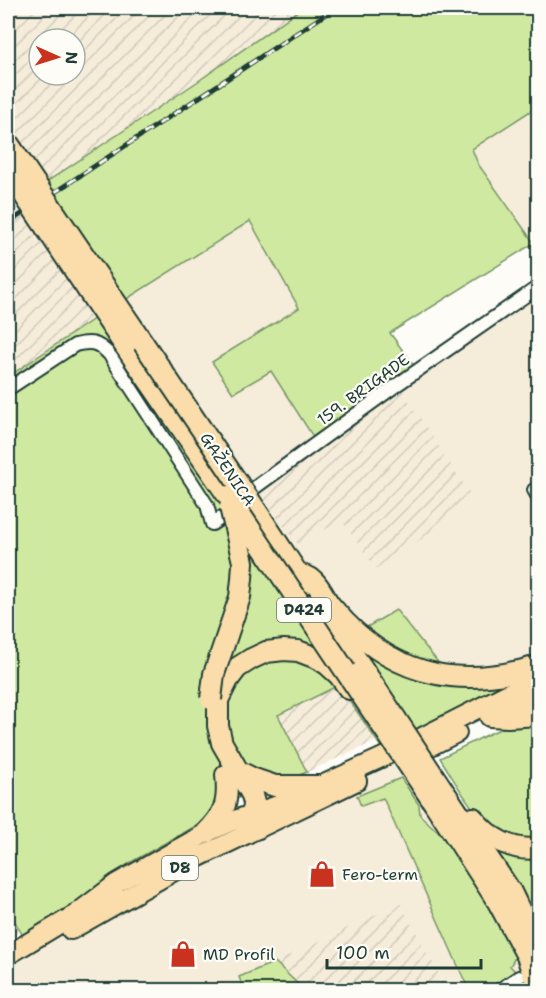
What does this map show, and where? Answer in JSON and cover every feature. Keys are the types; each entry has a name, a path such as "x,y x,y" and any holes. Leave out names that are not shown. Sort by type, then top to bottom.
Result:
{"highway":[{"name":"GAŽENICA","path":"8,142 363,669 441,799"},
{"name":"GAŽENICA","path":"8,171 380,723 441,799"},
{"path":"228,496 243,562 242,579 240,597 214,674 214,699 210,724 220,762 252,795 255,821"},
{"path":"297,573 311,579 331,606 366,642 414,668 449,676 475,677 516,673 538,666"},
{"path":"214,699 237,668 251,659 266,652 298,651 320,659 328,665 339,675 369,717 380,723"},
{"path":"490,716 538,715"},
{"path":"232,773 276,786 318,786"},
{"path":"206,833 220,818 232,773"},
{"path":"441,799 459,800 481,828 491,836 509,845 538,848"},
{"name":"D424","path":"441,799 511,892 538,948"},
{"name":"D424","path":"441,799 527,956 538,990"}],"main road":[{"name":"D8","path":"8,969 104,910 199,857 278,805 381,758 538,678"},
{"name":"D8","path":"8,955 76,914 117,883 206,833 232,821 255,821 430,747 538,692"}],"street":[{"name":"159. BRIGADE","path":"8,389 75,345 87,342 100,345 109,354 207,505 212,524 254,489 398,384 538,287"},
{"path":"499,990 519,976"}],"shaded area":[{"path":"8,8 302,8 197,82 42,185 8,156"},
{"path":"538,106 538,249 478,164 472,149"},
{"path":"8,171 103,313 8,377"},
{"path":"250,221 299,308 212,362 271,370 317,443 538,287 538,678 523,685 461,677 357,633 342,639 117,304"},
{"path":"398,384 474,500 378,571 341,520 299,545 254,489"},
{"path":"339,685 376,741 307,772 278,715"},
{"path":"407,750 538,990 448,990 400,903 239,977 244,990 8,990 8,968 144,878"},
{"path":"400,903 448,990 304,990 275,962"},
{"path":"8,910 19,931 8,940"}],"green space":[{"path":"302,8 538,8 538,106 472,149 478,164 534,243 390,333 417,370 317,443 271,371 233,393 212,362 299,308 250,221 117,305 342,639 357,633 396,610 449,676 475,677 523,685 389,759 339,685 278,715 307,772 218,806 208,819 106,878 82,902 23,936 8,909 8,377 116,304 42,185 197,82"},
{"path":"513,724 538,724 538,840 506,837 486,824 468,802 440,758"},
{"path":"401,778 419,805 420,815 454,847 482,889 516,956 510,966 515,971 487,990 468,990 466,987 383,798 361,806 357,796"},
{"path":"489,844 538,853 538,929"},
{"path":"275,962 304,990 244,990 239,977"}],"railway":[{"path":"8,223 335,8"}],"place":[{"name":"Fero-term","path":"322,874"},
{"name":"MD Profil","path":"183,954"}]}
